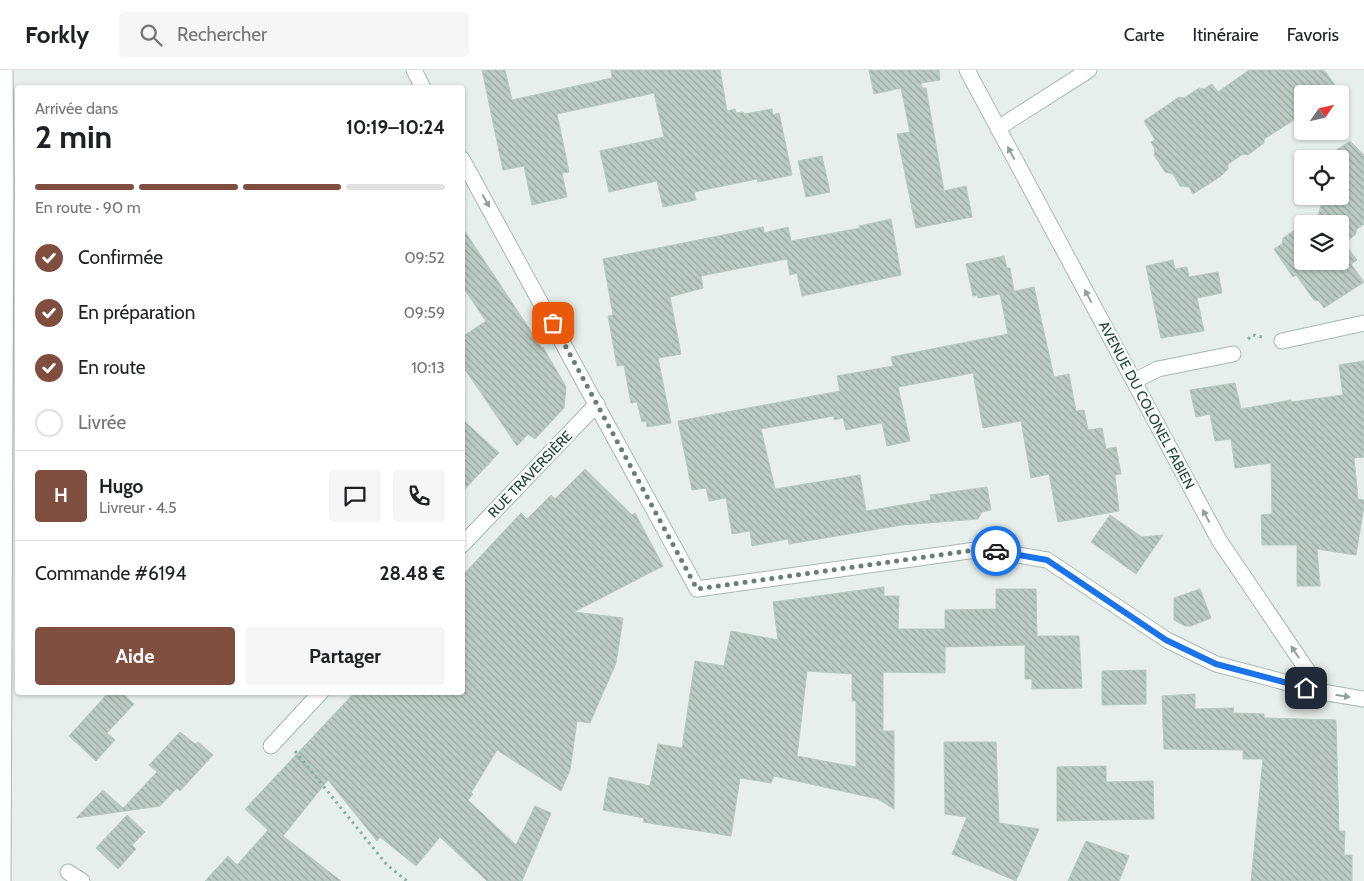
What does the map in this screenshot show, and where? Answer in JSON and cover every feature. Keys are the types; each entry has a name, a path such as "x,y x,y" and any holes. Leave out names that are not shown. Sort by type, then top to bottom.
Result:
{"street":[{"path":"3,881 5,70"},
{"path":"414,70 422,85"},
{"name":"AVENUE DU COLONEL FABIEN","path":"967,70 1219,540 1322,692"},
{"path":"998,128 1089,70"},
{"path":"465,164 598,404 697,589 982,549 1047,560 1166,640 1216,664 1322,692 1364,699"},
{"path":"1282,341 1364,323"},
{"path":"1134,381 1158,369 1233,354"},
{"name":"RUE TRAVERSIÈRE","path":"465,542 598,404"},
{"path":"271,746 318,695"},
{"path":"68,872 82,881"}],"path":[{"path":"1233,354 1253,335 1282,341"},
{"path":"281,735 387,865 407,881"}],"building":[{"path":"482,70 505,70 512,100 612,78 611,70 720,70 727,111 735,109 736,113 743,112 744,114 772,109 773,115 779,113 792,175 758,182 757,179 694,192 696,200 663,207 657,181 609,192 600,151 664,137 654,93 557,114 569,172 562,173 567,197 532,205 524,166 503,170"},
{"path":"869,70 939,70 940,80 921,83 922,88 926,88 944,191 966,186 972,217 916,228 897,134 910,132 901,88 874,94"},
{"path":"1249,70 1324,70 1335,85 1294,85 1294,120 1264,139 1264,143 1248,155 1243,154 1228,164 1228,169 1221,176 1193,194 1189,187 1180,186 1173,174 1165,172 1154,155 1155,149 1151,142 1155,140 1144,121 1179,97 1184,98 1199,88 1204,89 1212,84 1218,92"},
{"path":"1350,141 1364,155 1364,224 1357,229 1355,235 1349,239 1349,215 1318,215 1321,205 1349,205 1349,150 1336,150"},
{"path":"822,156 830,192 806,197 798,161"},
{"path":"891,219 901,275 802,296 797,273 790,275 787,259 701,276 703,288 670,297 681,354 658,358 671,423 647,427 646,421 642,422 637,402 631,403 624,365 617,366 608,316 613,315 603,259 763,227 764,233 788,227 791,241 860,228 859,226"},
{"path":"1294,231 1294,270 1349,270 1349,250 1357,260 1351,264 1364,282 1324,308 1319,301 1314,300 1296,275 1293,277 1274,249 1282,244 1283,238"},
{"path":"465,232 543,347 566,387 564,408 535,439 528,434 517,446 465,369 465,335 486,321 465,290"},
{"path":"1004,256 1007,268 1010,268 1014,291 1006,293 1034,287 1054,377 1069,374 1076,411 1084,410 1088,430 1102,428 1106,449 1116,447 1121,474 1115,475 1119,511 1058,522 1049,474 1031,478 1021,421 983,428 973,373 898,387 910,441 887,446 882,423 846,430 843,418 834,420 834,416 761,429 775,489 860,475 866,511 931,500 930,495 987,487 991,510 982,512 978,519 902,525 789,544 788,539 752,546 750,531 732,534 726,498 709,501 706,488 692,490 678,421 840,391 837,376 893,366 891,357 1008,334 1000,294 978,298 977,295 973,296 966,264"},
{"path":"1173,260 1175,269 1187,267 1189,277 1218,272 1222,293 1197,298 1204,331 1161,338 1146,266"},
{"path":"1364,361 1364,457 1354,458 1358,499 1364,500 1356,555 1317,549 1320,586 1297,586 1297,545 1262,545 1261,515 1272,514 1271,463 1235,468 1231,439 1215,441 1210,414 1196,417 1190,390 1235,383 1241,409 1291,400 1291,402 1343,395 1339,365"},
{"path":"465,422 499,453 465,489"},
{"path":"585,469 632,515 635,513 663,566 574,612 623,618 616,663 590,723 577,721 570,770 561,791 497,750 471,793 473,794 468,800 516,845 535,806 551,813 522,881 487,881 440,837 416,866 380,837 377,841 328,780 283,836 341,881 205,881 228,856 237,865 268,830 245,809 352,695 465,695 465,573 521,513 527,519 551,495 555,499"},
{"path":"1110,515 1142,537 1163,535 1136,574 1091,542"},
{"path":"884,587 884,596 899,596 898,629 945,629 945,610 996,609 996,589 1036,589 1037,636 1079,636 1082,688 1032,689 1032,679 1025,679 1025,645 945,647 945,673 883,672 883,731 894,731 894,809 878,799 774,776 771,783 740,778 731,836 643,822 644,818 603,810 609,777 650,786 658,744 682,748 695,661 724,666 731,631 778,640 773,602","holes":["807,671 852,674 852,701 856,701 856,767 797,756"]},
{"path":"1200,589 1211,618 1191,626 1185,626 1174,620 1174,598"},
{"path":"1146,670 1146,704 1102,705 1102,671"},
{"path":"1195,694 1195,709 1234,708 1233,713 1264,714 1264,718 1336,720 1339,831 1345,831 1344,855 1352,855 1352,881 1251,881 1263,759 1243,759 1243,750 1164,749 1162,696"},
{"path":"106,695 124,695 134,704 107,733 115,740 96,761 69,736"},
{"path":"180,732 195,744 198,742 213,755 180,791 177,788 160,806 76,818 103,790 123,808 157,772 149,765"},
{"path":"944,742 996,742 999,823 1039,829 1016,881 952,854 967,817 945,814"},
{"path":"1106,766 1106,782 1153,781 1154,819 1057,821 1057,767"},
{"path":"127,815 145,832 132,845 136,849 118,869 96,848"},
{"path":"1086,841 1129,856 1119,881 1068,881"}],"way so far":[{"path":"553,323 697,589 982,549 996,551"}],"route":[{"path":"996,551 1047,560 1166,640 1216,664 1306,688"}]}
